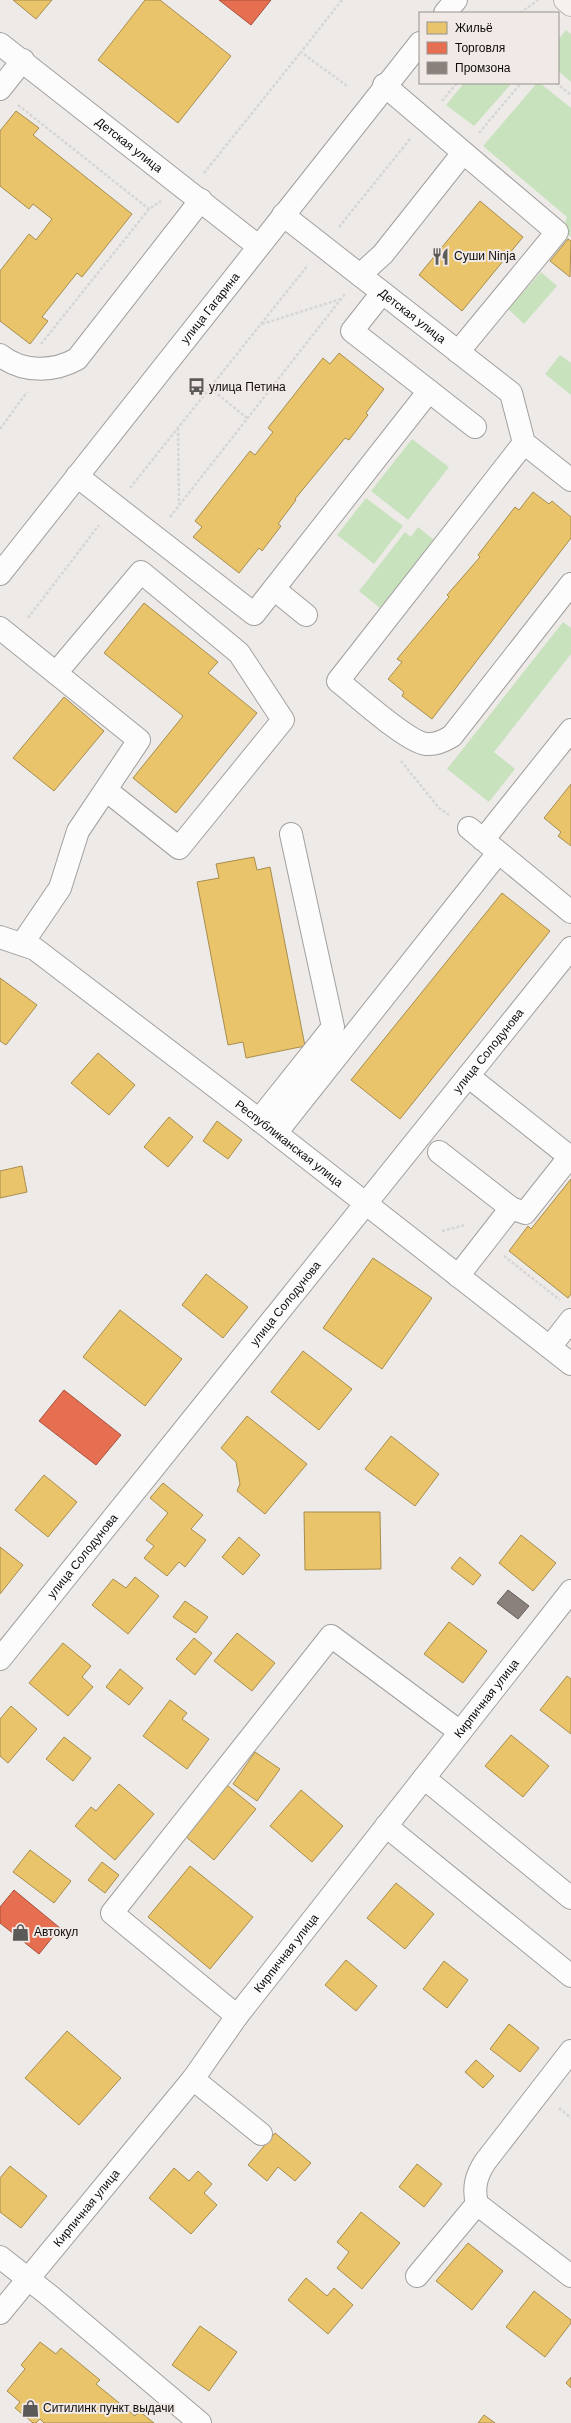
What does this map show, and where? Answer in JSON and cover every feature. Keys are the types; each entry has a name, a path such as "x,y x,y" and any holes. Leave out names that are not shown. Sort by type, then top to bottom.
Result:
{"main road":[{"path":"565,0 571,5"}],"street":[{"path":"446,12 456,0"},
{"name":"Детская улица","path":"0,44 23,60 258,246"},
{"name":"улица Гагарина","path":"0,574 384,85 419,44"},
{"path":"6,95 23,60"},
{"path":"384,85 426,119 463,153 557,232 458,352"},
{"path":"360,275 383,254 463,153"},
{"path":"0,355 16,365 47,368 64,366 77,359 200,200"},
{"name":"Детская улица","path":"283,215 511,393 524,443"},
{"path":"382,293 352,332 475,428"},
{"path":"78,476 254,614 429,391"},
{"path":"571,480 524,443 338,681 418,742 426,744 444,741 452,736 571,584"},
{"path":"56,673 141,572 239,653 283,720 179,848 106,790"},
{"path":"274,589 306,614"},
{"path":"6,633 139,740 78,831 60,888 22,944"},
{"path":"268,1126 483,840 571,730"},
{"path":"268,1126 333,1027 291,834"},
{"path":"483,840 571,912"},
{"name":"Республиканская улица","path":"0,937 35,949 268,1126 365,1204 571,1364"},
{"name":"улица Солодунова","path":"3,1649 571,948"},
{"path":"439,1152 511,1208 525,1213 571,1156 468,1076"},
{"path":"458,1276 511,1208"},
{"path":"550,1347 568,1312"},
{"name":"Кирпичная улица","path":"0,2313 193,2079 237,2016 571,1591"},
{"path":"237,2016 112,1912 330,1636 460,1732"},
{"path":"424,1778 571,1898"},
{"path":"386,1826 571,1976"},
{"path":"571,2051 484,2162 478,2173 475,2185 478,2204 571,2276"},
{"path":"193,2079 261,2134"},
{"path":"417,2276 478,2204"},
{"path":"0,2257 28,2278 200,2423"}],"path":[{"path":"342,0 301,52 347,86"},
{"path":"521,12 538,0"},
{"path":"6,633 116,506 323,246 456,84"},
{"path":"463,153 520,84"},
{"path":"557,84 571,95"},
{"path":"6,95 149,210"},
{"path":"155,536 360,275"},
{"path":"261,324 341,299"},
{"path":"210,388 248,418"},
{"path":"0,429 28,391"},
{"path":"178,428 179,505"},
{"path":"398,728 396,755 439,808 483,840"},
{"path":"440,1232 464,1224 568,1312"}],"green space":[{"path":"566,30 571,34 571,82 559,72 559,39"},
{"path":"463,84 511,84 474,126 446,105"},
{"path":"536,84 541,84 571,108 571,237 563,230 567,217 483,146"},
{"path":"541,272 557,286 524,324 508,309"},
{"path":"560,355 571,363 571,395 545,374"},
{"path":"412,439 449,467 408,520 371,491"},
{"path":"366,498 403,526 374,564 337,535"},
{"path":"418,527 434,540 380,608 359,591 405,532 411,537"},
{"path":"563,622 571,628 571,654 494,752 515,769 489,802 447,769"}],"building: Жильё":[{"path":"13,0 52,0 36,19"},
{"path":"145,0 160,0 231,56 178,123 98,60"},
{"path":"16,111 39,128 33,135 132,214 82,277 77,273 42,317 48,321 30,344 0,321 0,271 29,234 36,240 52,219 33,204 29,209 0,186 0,131"},
{"path":"480,201 523,237 462,311 419,275"},
{"path":"568,239 571,241 570,277 550,261"},
{"path":"339,353 384,389 366,413 368,415 349,440 345,438 295,499 296,500 278,524 281,526 262,551 259,548 239,573 193,537 202,527 195,521 250,451 255,455 273,432 268,428 323,358 330,364"},
{"path":"533,492 549,504 552,501 571,517 571,538 432,719 402,696 404,692 388,679 402,662 397,659 449,597 447,595 480,557 478,555 515,507 519,510"},
{"path":"144,603 218,662 208,673 257,713 176,813 133,778 183,716 104,653"},
{"path":"64,697 104,731 54,791 13,758"},
{"path":"571,784 571,846 558,836 561,832 544,818"},
{"path":"254,857 257,870 270,867 305,1046 246,1058 243,1042 228,1045 197,882 219,878 216,864"},
{"path":"502,893 550,931 400,1119 351,1080"},
{"path":"0,978 37,1005 6,1045 0,1041"},
{"path":"98,1053 135,1085 109,1115 71,1083"},
{"path":"169,1117 193,1137 168,1167 144,1147"},
{"path":"217,1121 242,1140 228,1159 203,1141"},
{"path":"22,1166 27,1192 0,1198 0,1171"},
{"path":"571,1179 571,1294 568,1298 509,1251 528,1226 531,1229"},
{"path":"373,1258 432,1298 382,1369 323,1328"},
{"path":"206,1274 248,1307 223,1338 182,1305"},
{"path":"120,1310 182,1359 145,1406 83,1357"},
{"path":"303,1351 352,1389 319,1430 271,1392"},
{"path":"247,1416 307,1464 265,1514 237,1491 240,1484 236,1462 221,1448"},
{"path":"391,1436 439,1474 415,1506 365,1469"},
{"path":"44,1475 77,1502 48,1537 15,1510"},
{"path":"163,1483 203,1515 191,1529 206,1540 185,1567 179,1562 167,1576 144,1558 154,1546 146,1540 168,1513 150,1498"},
{"path":"304,1512 380,1512 381,1569 305,1570"},
{"path":"521,1535 556,1563 533,1591 499,1563"},
{"path":"239,1537 260,1555 243,1575 222,1557"},
{"path":"0,1547 23,1565 0,1594"},
{"path":"460,1557 481,1575 473,1585 451,1568"},
{"path":"135,1577 159,1596 128,1634 92,1605 113,1579 126,1588"},
{"path":"185,1601 208,1617 196,1633 173,1617"},
{"path":"449,1622 487,1651 463,1683 424,1654"},
{"path":"237,1633 275,1663 252,1691 214,1661"},
{"path":"194,1638 212,1653 195,1675 176,1659"},
{"path":"63,1643 91,1666 82,1677 93,1687 68,1716 29,1683"},
{"path":"120,1669 143,1688 129,1705 106,1687"},
{"path":"567,1676 571,1679 571,1734 540,1710"},
{"path":"170,1700 187,1713 182,1719 209,1739 187,1769 143,1736"},
{"path":"11,1706 37,1729 8,1763 0,1756 0,1719"},
{"path":"511,1735 549,1766 523,1797 485,1766"},
{"path":"64,1737 91,1758 73,1781 46,1759"},
{"path":"255,1752 280,1769 257,1801 233,1784"},
{"path":"119,1784 154,1814 115,1860 75,1826 91,1807 96,1811"},
{"path":"227,1785 256,1809 214,1860 185,1836"},
{"path":"301,1790 343,1826 312,1862 270,1826"},
{"path":"30,1850 71,1881 54,1903 13,1872"},
{"path":"102,1862 119,1875 105,1893 88,1880"},
{"path":"190,1866 253,1917 210,1969 148,1917"},
{"path":"396,1883 434,1914 405,1949 367,1918"},
{"path":"346,1960 377,1986 356,2011 325,1985"},
{"path":"444,1961 468,1980 447,2008 423,1989"},
{"path":"509,2024 539,2048 520,2072 490,2049"},
{"path":"67,2031 121,2078 79,2125 25,2078"},
{"path":"476,2060 494,2076 483,2088 465,2072"},
{"path":"275,2133 311,2163 295,2181 278,2167 267,2181 248,2165"},
{"path":"417,2164 442,2184 424,2207 399,2187"},
{"path":"10,2166 47,2196 21,2228 0,2212 0,2178"},
{"path":"174,2168 189,2181 198,2171 212,2184 204,2193 217,2205 191,2234 149,2198"},
{"path":"361,2212 400,2243 362,2289 337,2268 349,2252 337,2242"},
{"path":"468,2243 503,2271 472,2310 436,2281"},
{"path":"306,2278 327,2296 334,2288 353,2305 328,2334 288,2300"},
{"path":"534,2291 571,2320 571,2323 545,2357 506,2327"},
{"path":"200,2326 237,2352 209,2391 172,2365"},
{"path":"40,2342 56,2354 61,2348 100,2380 96,2384 135,2416 139,2411 154,2423 44,2423 40,2419 36,2423 33,2423 15,2408 20,2402 7,2391 25,2369 21,2365"},
{"path":"571,2377 571,2388 566,2383"},
{"path":"484,2415 495,2423 478,2423"}],"building: Торговля":[{"path":"219,0 271,0 251,25"},
{"path":"64,1390 121,1435 96,1465 39,1421"},
{"path":"14,1890 60,1928 39,1954 0,1923 0,1907"}],"building: Промзона":[{"path":"508,1590 529,1606 518,1619 497,1603"}],"place":[{"name":"Суши Ninja","path":"441,256"},
{"name":"улица Петина","path":"196,387"},
{"name":"Автокул","path":"21,1932"},
{"name":"Ситилинк пункт выдачи","path":"30,2408"}]}
